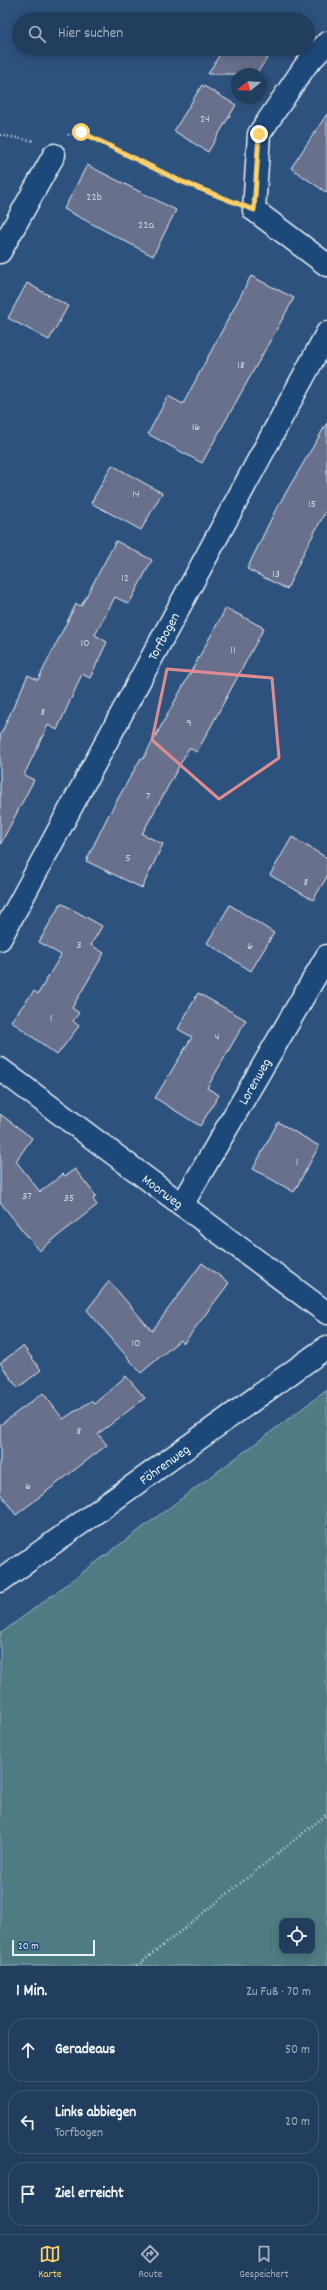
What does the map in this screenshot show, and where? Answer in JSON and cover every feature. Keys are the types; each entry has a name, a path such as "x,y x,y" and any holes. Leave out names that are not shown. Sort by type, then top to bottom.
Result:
{"street":[{"path":"315,56 327,43"},
{"path":"315,56 306,65 259,134 254,210 327,265"},
{"path":"0,252 51,144"},
{"name":"Torfbogen","path":"0,939 327,333"},
{"name":"Lorenweg","path":"182,1205 327,956"},
{"name":"Moorweg","path":"0,1069 327,1313"},
{"name":"Föhrenweg","path":"0,1582 327,1347"}],"path":[{"path":"0,135 32,142 51,144 81,132 178,180 254,210"},
{"path":"137,1966 327,1814"}],"highlighted area":[{"path":"167,669 272,678 279,758 219,799 152,740"}],"green space":[{"path":"327,1390 327,1966 0,1966 0,1634"}],"building":[{"path":"219,56 269,56 260,68 231,68 231,74 208,74"},
{"path":"202,85 231,102 231,104 236,105 208,152 174,131"},
{"path":"327,114 327,193 291,168"},
{"path":"87,165 176,210 153,256 64,209"},
{"path":"251,276 294,298 202,463 148,434 168,396 183,404"},
{"path":"27,283 68,306 49,340 8,318"},
{"path":"327,423 327,509 304,552 287,589 247,569 275,511"},
{"path":"112,465 162,493 141,530 91,503"},
{"path":"116,541 152,560 129,604 115,597 95,635 107,642 90,678 82,674 57,730 48,725 24,775 34,780 0,845 0,736 28,675 38,680 76,604 81,606"},
{"path":"226,608 264,628 197,752 189,748 142,834 163,844 142,888 86,861 107,818 141,758 143,759"},
{"path":"292,837 327,858 327,877 313,900 270,875"},
{"path":"61,903 102,926 91,945 104,953 72,1008 79,1013 73,1021 79,1026 57,1055 11,1021 34,991 38,994 61,955 39,942"},
{"path":"230,905 274,933 251,971 207,943"},
{"path":"198,993 246,1020 207,1088 219,1095 200,1126 155,1098 192,1037 178,1029"},
{"path":"0,1114 32,1138 16,1161 40,1192 63,1174 65,1176 75,1169 96,1196 93,1199 97,1205 39,1251 0,1202"},
{"path":"278,1122 319,1146 294,1192 253,1169"},
{"path":"202,1263 229,1283 184,1343 180,1340 141,1373 87,1310 109,1281 152,1331"},
{"path":"23,1346 41,1370 18,1388 0,1363"},
{"path":"126,1376 145,1398 98,1434 107,1445 16,1515 0,1493 0,1425 43,1393 63,1419 91,1401 94,1404"}],"route":[{"path":"81,132 178,180 254,210 259,134"}]}
